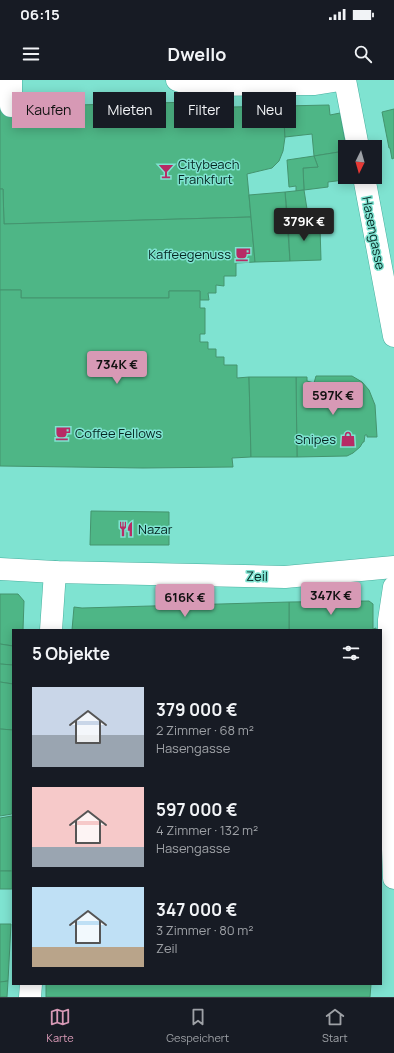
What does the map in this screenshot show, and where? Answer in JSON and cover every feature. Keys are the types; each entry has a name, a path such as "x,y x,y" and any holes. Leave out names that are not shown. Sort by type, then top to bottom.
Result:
{"street":[{"path":"10,80 11,106"},
{"path":"188,89 315,84 340,80"},
{"path":"345,80 357,140"},
{"name":"Hasengasse","path":"365,184 394,336"},
{"name":"Zeil","path":"0,569 55,572 285,577 394,567"},
{"path":"51,629 55,572"},
{"path":"382,877 394,878 389,738 389,620 394,587"},
{"path":"30,997 31,985"}],"building":[{"path":"174,102 174,128 234,128 234,107 242,107 242,128 284,128 283,151 279,161 272,168 247,174 251,217 4,224 3,189 0,189 0,107 12,107 12,128 85,128 85,105 93,105 93,128 166,128 166,103"},
{"path":"329,105 330,115 340,113 345,140 338,140 338,152 314,156 312,134 285,137 284,128 296,128 296,106"},
{"path":"394,109 394,158 392,159 382,112"},
{"path":"338,152 338,181 328,182 328,187 304,190 303,168 318,167 314,156"},
{"path":"314,156 318,167 303,168 304,190 296,191 296,186 289,187 287,160"},
{"path":"0,189 3,189 4,224 251,217 255,262 236,263 236,276 224,276 224,286 216,285 216,293 208,293 209,300 200,300 200,291 169,291 169,298 21,298 21,290 0,290"},
{"path":"304,190 307,209 302,209 304,222 288,222 285,192"},
{"path":"285,192 290,261 255,262 249,195"},
{"path":"310,221 311,227 320,227 321,260 290,261 288,222"},
{"path":"0,290 21,290 21,298 169,298 169,291 200,291 200,308 205,308 205,334 200,334 200,342 208,342 208,349 216,349 216,357 224,357 224,365 237,365 237,378 249,377 251,457 232,458 233,467 143,468 0,466"},
{"path":"316,376 352,376 362,382 369,390 375,405 377,437 367,437 367,435 365,435 364,442 360,447 347,456 297,457 296,377 307,377 307,381 314,383"},
{"path":"249,377 296,377 297,457 251,457"},
{"path":"91,511 169,512 169,545 90,545"},
{"path":"0,594 18,594 24,601 23,629 12,629 12,646 0,644"},
{"path":"369,601 373,604 373,629 289,629 289,602"},
{"path":"289,602 289,629 72,629 74,607"},
{"path":"0,644 12,646 12,665 0,664"},
{"path":"0,664 12,665 12,684 0,682"},
{"path":"0,682 12,684 12,730 0,729"},
{"path":"0,729 12,730 12,814 0,816"},
{"path":"12,816 12,871 0,871 0,818"},
{"path":"0,871 12,871 12,889 0,889"},
{"path":"0,924 11,924 8,981 0,982"},
{"path":"8,981 7,997 0,997 0,982"},
{"path":"46,985 371,985 370,997 46,997"}],"place":[{"name":"Citybeach Frankfurt","path":"166,171"},
{"name":"Kaffeegenuss","path":"243,254"},
{"name":"Coffee Fellows","path":"63,433"},
{"name":"Snipes","path":"348,439"},
{"name":"Nazar","path":"126,529"}]}
